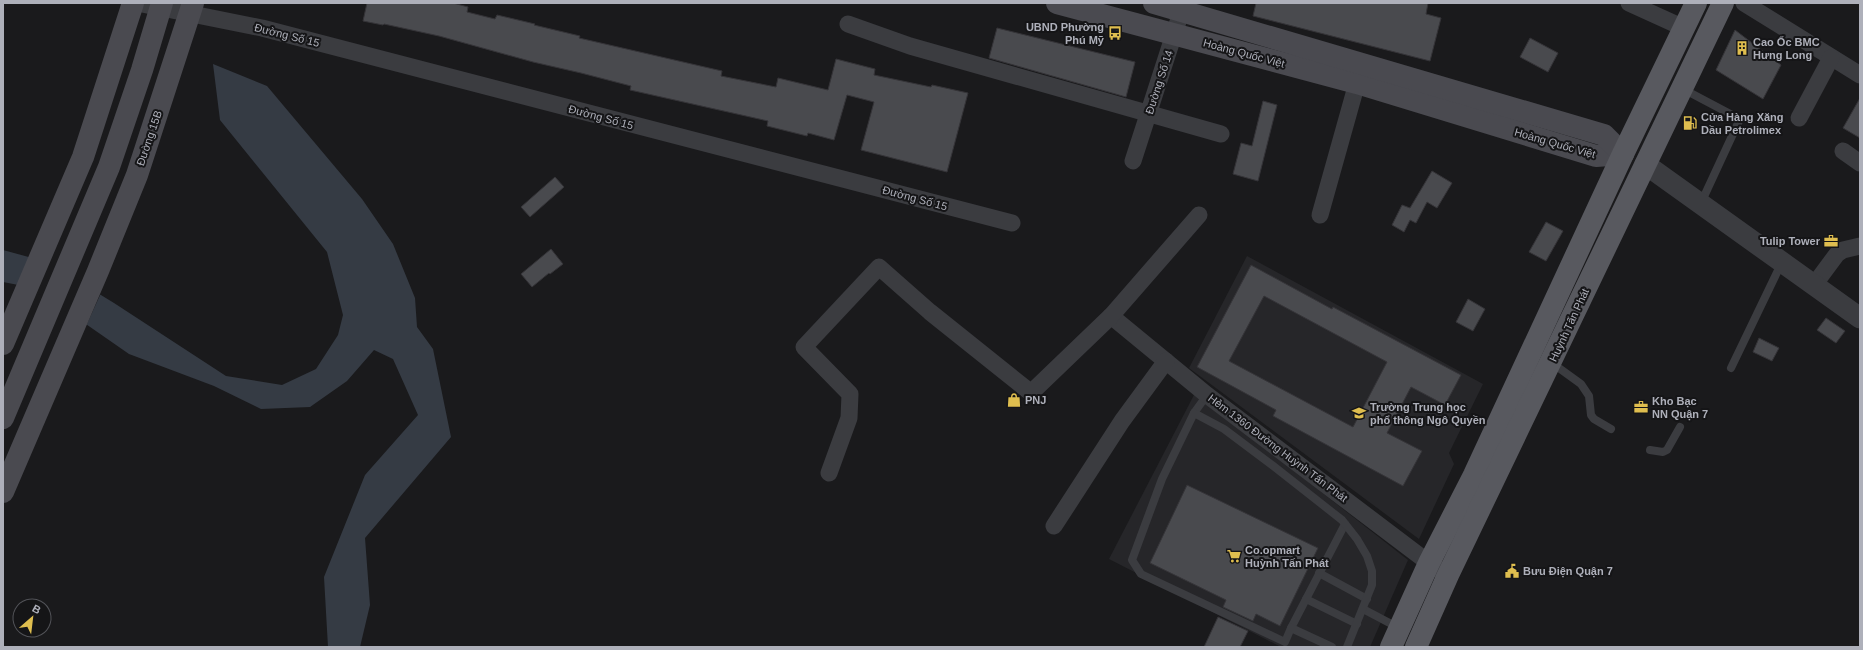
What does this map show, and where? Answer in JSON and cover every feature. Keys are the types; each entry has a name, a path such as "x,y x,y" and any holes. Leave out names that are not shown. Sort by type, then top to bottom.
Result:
{"main road":[{"path":"3,344 83,157 133,3"},
{"name":"Hoàng Quốc Việt","path":"1057,3 1357,83 1596,156 1623,154"},
{"name":"Hoàng Quốc Việt","path":"1154,3 1183,7 1604,135 1623,154"},
{"path":"1395,638 1428,563 1474,475 1623,154 1696,3"},
{"name":"Huỳnh Tấn Phát","path":"1416,647 1448,575 1723,3"},
{"path":"3,418 96,200 120,135 161,5"},
{"name":"Đường 15B","path":"3,492 98,271 137,175 191,8"},
{"path":"1623,154 1645,164"}],"street":[{"name":"Đường Số 15","path":"137,3 191,8 262,28 1012,223"},
{"path":"1629,3 1684,28"},
{"path":"1744,3 1860,75"},
{"name":"Đường Số 14","path":"1133,161 1150,113 1183,7"},
{"path":"848,24 910,46 1221,134"},
{"path":"1799,118 1831,58"},
{"path":"1320,215 1357,83"},
{"path":"1843,151 1860,163"},
{"path":"1645,164 1860,318"},
{"path":"829,473 849,418 850,394 804,347 879,267 930,312 1030,392 1035,389 1111,316 1199,215"},
{"path":"1814,285 1837,254 1842,250 1860,246"},
{"name":"Hẻm 1360 Đường Huỳnh Tấn Phát","path":"1111,316 1207,394 1428,563 1448,575"},
{"path":"1054,526 1122,421 1166,361"}],"lane":[{"path":"1683,88 1736,117 1738,120 1701,203"},
{"path":"1731,368 1782,262"},
{"path":"1551,362 1581,384 1589,396 1591,415 1594,419 1611,429"},
{"path":"1207,394 1194,413 1162,479 1132,560 1141,574 1285,642 1345,524"},
{"path":"1194,413 1224,429 1284,474 1345,524 1368,556 1372,571 1372,586 1347,647"},
{"path":"1650,450 1663,452 1667,450 1680,427"},
{"path":"1319,573 1367,599"},
{"path":"1306,599 1357,624"},
{"path":"1363,609 1395,638"},
{"path":"1291,628 1332,647"}],"shaded area":[{"path":"213,64 267,86 362,199 393,244 415,298 417,327 433,349 451,437 365,538 370,605 360,647 328,647 324,577 365,475 418,415 393,359 374,350 347,381 310,407 261,409 214,386 129,354 34,288 3,282 3,250 47,262 114,303 226,376 282,385 316,369 338,335 343,315 327,252 220,120"},
{"name":"Trường Trung học phổ thông Ngô Quyền","path":"1247,256 1483,384 1449,453 1454,464 1419,539 1189,368"},
{"name":"Co.opmart Huỳnh Tấn Phát","path":"1195,393 1408,560 1370,647 1281,647 1109,559"}],"pier":[{"path":"48,261 101,293 86,326 33,290"}],"building":[{"path":"367,3 453,3 468,7 467,12 495,19 497,15 535,24 534,25 580,36 579,38 722,71 721,76 776,87 778,78 828,90 836,59 875,69 874,75 968,93 947,172 861,150 874,102 847,95 834,140 808,133 807,136 767,126 768,121 630,90 631,86 533,62 439,36 363,21"},
{"path":"1256,3 1428,3 1426,14 1441,18 1430,61 1253,16"},
{"path":"997,28 1135,62 1126,97 989,58"},
{"name":"Cao Ốc BMC Hưng Long","path":"1735,30 1781,65 1763,99 1716,70"},
{"path":"1530,38 1558,53 1548,72 1520,57"},
{"path":"1860,98 1860,138 1843,128"},
{"path":"1263,101 1277,105 1258,181 1233,174 1241,143 1252,146"},
{"path":"1432,171 1452,183 1437,208 1427,202 1416,223 1410,220 1404,232 1392,225 1402,205 1410,208"},
{"path":"555,177 564,187 530,217 521,207"},
{"path":"1546,222 1563,231 1546,261 1529,252"},
{"path":"551,249 563,264 532,287 521,274"},
{"path":"1251,265 1332,309 1333,307 1461,375 1445,405 1411,387 1387,433 1422,451 1403,486 1273,416 1276,410 1197,367","holes":["1264,296 1387,362 1353,427 1229,361"]},
{"path":"1468,299 1485,309 1473,331 1456,322"},
{"path":"1826,318 1845,331 1836,343 1817,330"},
{"path":"1759,338 1779,348 1772,361 1753,352"},
{"name":"Co.opmart Huỳnh Tấn Phát","path":"1187,485 1318,548 1280,626 1256,614 1253,621 1223,607 1226,600 1150,563"},
{"path":"1218,617 1248,631 1240,647 1204,647"}],"place":[{"name":"UBND Phường Phú Mỹ","path":"1115,33"},
{"name":"Cao Ốc BMC Hưng Long","path":"1742,48"},
{"name":"Cửa Hàng Xăng Dầu Petrolimex","path":"1690,123"},
{"name":"Tulip Tower","path":"1831,241"},
{"name":"PNJ","path":"1014,400"},
{"name":"Kho Bạc NN Quận 7","path":"1641,407"},
{"name":"Trường Trung học phổ thông Ngô Quyền","path":"1359,413"},
{"name":"Co.opmart Huỳnh Tấn Phát","path":"1234,556"},
{"name":"Bưu Điện Quận 7","path":"1512,571"}]}
